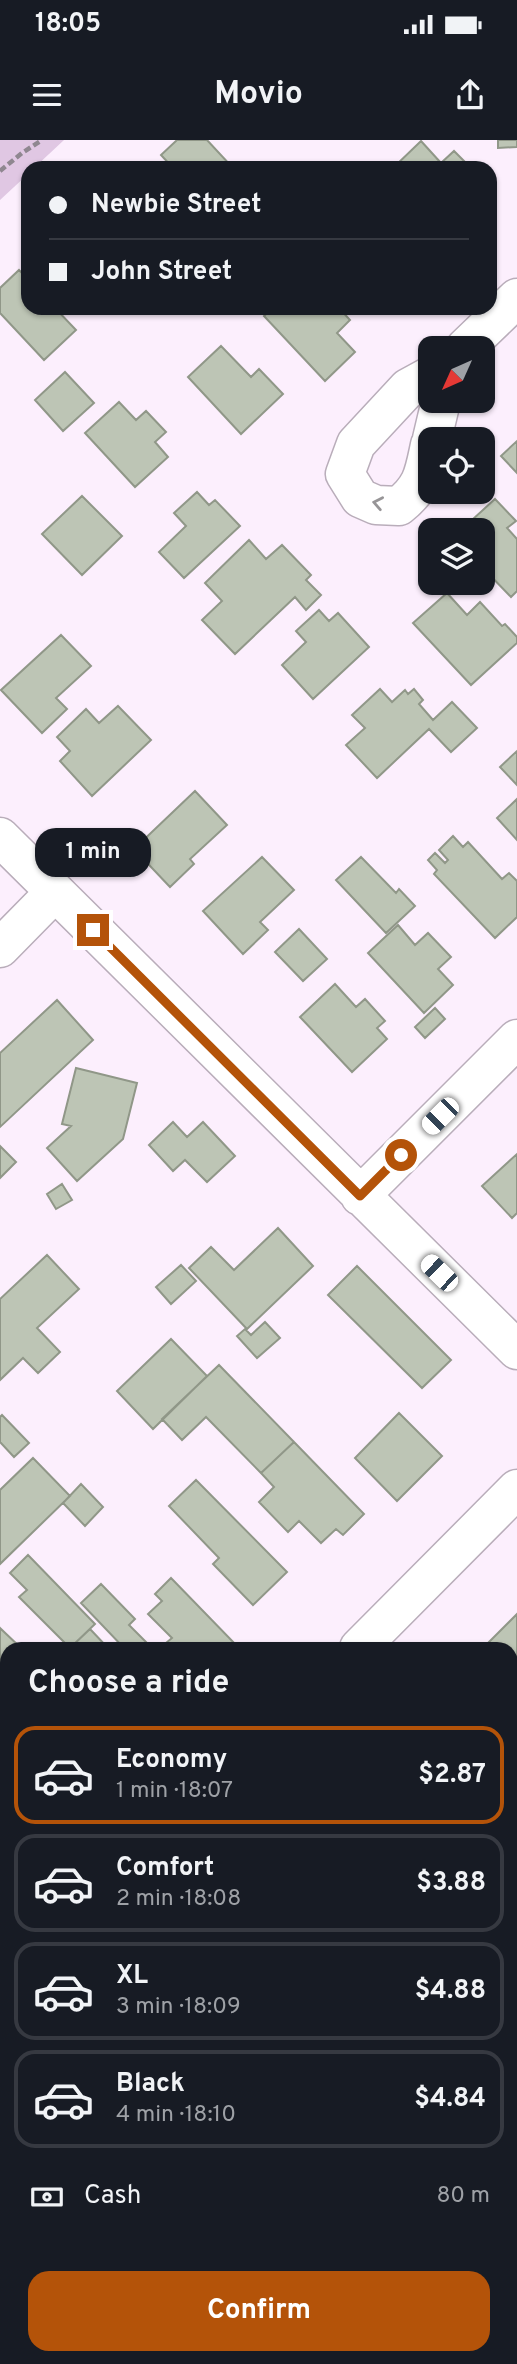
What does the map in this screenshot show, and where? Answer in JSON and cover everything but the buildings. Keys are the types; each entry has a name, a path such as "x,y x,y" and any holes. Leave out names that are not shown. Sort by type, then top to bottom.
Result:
{"street":[{"path":"478,336 517,298"},
{"path":"418,383 408,388 356,444 345,474 360,499 376,505 399,506 414,494 418,486"},
{"path":"0,837 517,1350"},
{"path":"0,948 55,892"},
{"path":"360,1196 517,1039"},
{"path":"365,1642 517,1489"}],"path":[{"path":"0,171 42,140"}],"shaded area":[{"path":"0,140 64,140 42,161 21,161 21,180 0,200"}],"route":[{"path":"93,930 360,1196 401,1155"}]}
